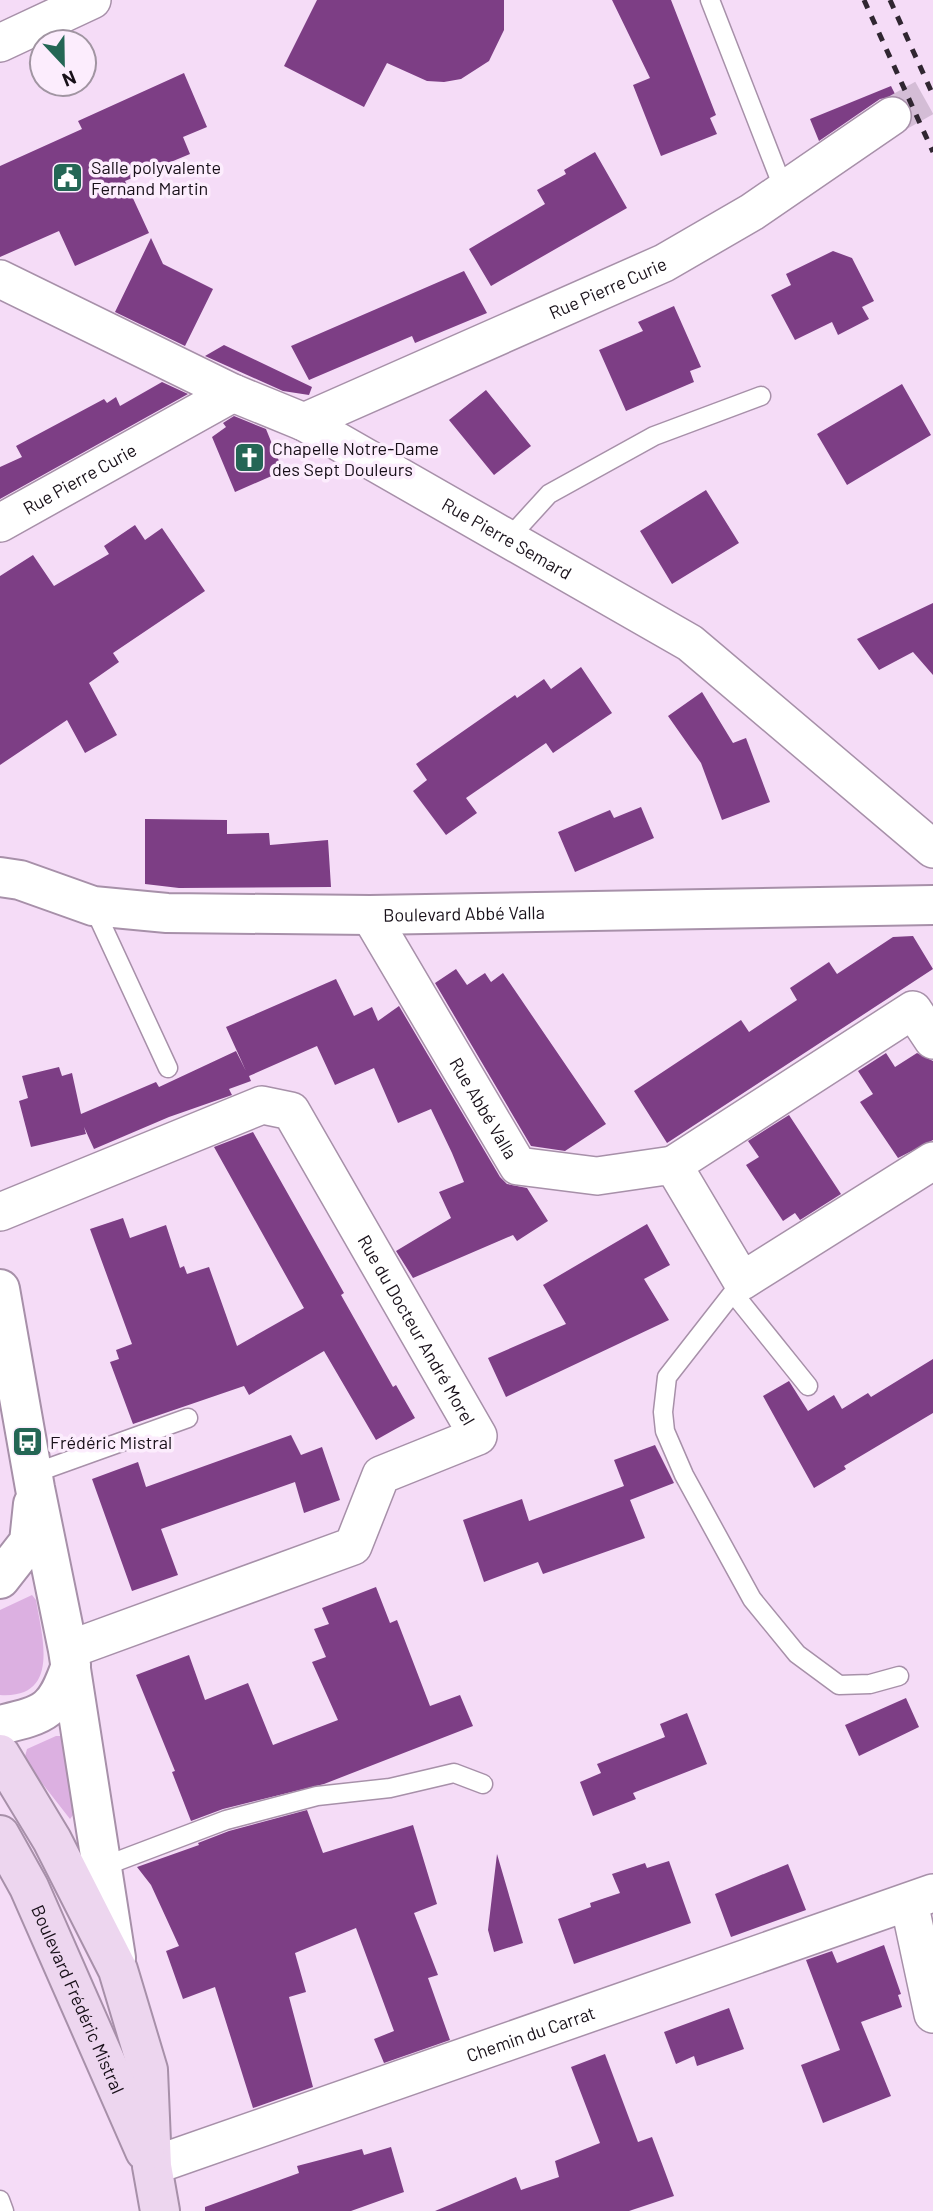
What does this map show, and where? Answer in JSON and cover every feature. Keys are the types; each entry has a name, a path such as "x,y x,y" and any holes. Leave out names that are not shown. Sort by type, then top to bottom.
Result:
{"main road":[{"name":"Boulevard Frédéric Mistral","path":"0,1754 52,1840 118,1970 148,2070 152,2166 160,2211"},
{"name":"Boulevard Frédéric Mistral","path":"0,1835 29,1887 152,2166"}],"street":[{"path":"0,43 92,0"},
{"name":"Rue Pierre Curie","path":"304,422 664,263 783,190 892,116"},
{"name":"Rue Pierre Semard","path":"0,279 233,393 304,422 690,643 933,849"},
{"name":"Rue Pierre Curie","path":"0,523 233,393"},
{"name":"Boulevard Abbé Valla","path":"0,877 20,880 93,906 167,913 370,915 933,905"},
{"name":"Rue Abbé Valla","path":"370,915 518,1166 597,1176 673,1165 913,1010 933,1040"},
{"name":"Rue du Docteur André Morel","path":"0,1212 262,1105 291,1111 478,1436 381,1475 353,1546 69,1657"},
{"path":"673,1165 738,1288 933,1161"},
{"name":"Boulevard Frédéric Mistral","path":"0,1289 69,1657 118,1970"},
{"name":"Boulevard Frédéric Mistral","path":"0,1579 29,1542 34,1481"},
{"path":"0,1725 35,1717 60,1696 69,1657"},
{"name":"Chemin du Carrat","path":"152,2166 921,1897 933,2014"}],"lane":[{"path":"710,0 783,190"},
{"path":"508,539 550,494 654,436 761,396"},
{"path":"93,906 168,1068"},
{"path":"808,1386 738,1288 667,1377 663,1412 665,1431 684,1475 752,1599 797,1654 839,1685 870,1684 899,1676"},
{"path":"34,1481 188,1418"},
{"path":"102,1867 226,1820 317,1796 390,1788 454,1773 483,1784"},
{"path":"0,2200 4,2211"}],"shaded area":[{"path":"32,1595 36,1600 43,1647 40,1676 32,1687 19,1694 0,1695 0,1610"},
{"path":"62,1736 66,1741 77,1810 70,1819 24,1760 27,1749"}],"building":[{"path":"317,0 504,0 504,30 489,61 461,79 427,81 387,63 364,107 284,66"},
{"path":"612,0 671,0 716,115 710,118 717,134 661,156 633,85 650,78"},
{"name":"Salle polyvalente Fernand Martin","path":"184,73 207,127 183,137 190,154 125,181 149,233 75,266 59,231 0,257 0,166 82,129 78,121"},
{"path":"891,86 896,96 880,99 819,141 810,119"},
{"path":"595,152 627,208 491,286 469,249 545,204 537,190 566,174 564,170"},
{"path":"151,238 163,264 213,289 185,346 115,312"},
{"path":"833,251 852,258 874,301 862,307 869,319 838,335 832,322 795,340 771,295 791,285 786,274"},
{"path":"464,271 487,313 415,343 412,336 309,380 291,346"},
{"path":"674,306 701,367 690,371 694,382 626,411 599,350 643,331 638,322"},
{"path":"224,345 312,387 309,395 283,391 205,356"},
{"path":"162,382 188,394 0,499 0,467 22,457 16,446 104,399 107,403 116,397 120,406"},
{"path":"902,384 931,435 847,485 817,434"},
{"path":"486,390 531,446 494,475 449,420"},
{"name":"Chapelle Notre-Dame des Sept Douleurs","path":"234,416 266,429 283,471 235,492 212,437 226,427 223,423"},
{"path":"706,490 739,543 672,584 640,531"},
{"path":"135,525 145,540 162,528 205,591 113,653 119,662 89,683 117,735 85,753 67,720 0,765 0,576 33,555 54,586 109,554 104,546"},
{"path":"933,603 933,675 913,652 879,670 857,639"},
{"path":"581,667 612,713 553,753 546,743 466,798 477,813 446,835 413,791 427,780 416,764 515,695 517,698 544,679 551,689"},
{"path":"702,692 733,743 746,738 770,802 722,820 701,763 668,716"},
{"path":"641,807 654,838 575,872 558,832 610,810 614,818"},
{"path":"145,819 227,820 227,834 269,833 270,845 328,840 331,887 179,888 145,884"},
{"path":"913,936 933,969 667,1143 634,1091 741,1020 749,1032 797,1000 790,988 829,962 837,974 893,937"},
{"path":"456,969 467,985 485,973 491,982 503,973 606,1124 565,1151 531,1146 435,983"},
{"path":"336,979 354,1016 372,1007 378,1021 399,1006 500,1177 507,1184 527,1188 548,1221 517,1241 513,1235 413,1278 396,1251 451,1218 439,1192 464,1182 452,1153 431,1109 398,1123 374,1068 335,1085 317,1046 249,1076 251,1081 229,1089 232,1095 169,1117 94,1149 84,1127 86,1134 31,1147 19,1101 28,1098 22,1076 59,1067 62,1076 72,1073 81,1114 156,1082 159,1087 236,1051 246,1071 226,1027"},
{"path":"886,1053 895,1067 917,1053 933,1061 933,1140 898,1158 860,1102 873,1094 858,1071"},
{"path":"789,1115 841,1194 800,1220 795,1213 783,1221 746,1165 759,1157 748,1141"},
{"path":"253,1132 344,1293 341,1295 393,1387 396,1385 415,1418 376,1440 324,1351 249,1395 244,1386 133,1424 110,1362 119,1359 116,1350 132,1344 90,1229 123,1218 130,1238 166,1225 180,1268 184,1266 187,1274 209,1267 237,1346 304,1308 214,1147"},
{"path":"647,1224 670,1265 644,1279 669,1320 506,1397 488,1358 566,1324 543,1285"},
{"path":"933,1359 933,1413 844,1466 846,1469 814,1488 763,1396 789,1381 808,1411 834,1395 842,1409 868,1393 871,1397"},
{"path":"291,1435 301,1455 322,1447 340,1500 304,1513 295,1482 161,1529 178,1575 132,1591 92,1479 138,1462 146,1487"},
{"path":"655,1445 674,1483 630,1500 645,1538 543,1574 538,1562 484,1582 463,1520 522,1499 529,1521 624,1486 614,1460"},
{"path":"376,1587 390,1623 397,1620 430,1706 460,1695 473,1726 324,1784 223,1809 191,1821 172,1772 175,1771 136,1675 189,1655 205,1700 248,1683 273,1745 338,1720 312,1662 326,1657 314,1629 329,1624 322,1608"},
{"path":"906,1698 919,1727 859,1756 845,1725"},
{"path":"687,1713 707,1764 633,1793 636,1799 593,1816 580,1782 601,1773 597,1764 665,1737 660,1724"},
{"path":"307,1810 323,1853 413,1825 437,1904 414,1913 438,1975 428,1978 450,2040 384,2063 374,2039 394,2031 356,1928 295,1953 306,1992 289,1997 313,2087 253,2108 215,1987 183,1999 166,1951 179,1946 151,1885 137,1867 199,1845 198,1843 229,1831"},
{"path":"497,1854 523,1943 494,1952 488,1930"},
{"path":"669,1861 691,1923 574,1964 558,1919 591,1907 590,1903 620,1893 612,1874 645,1863 647,1868"},
{"path":"788,1864 806,1910 731,1937 715,1894"},
{"path":"884,1945 901,1994 898,1995 902,2007 861,2022 891,2096 823,2123 801,2065 840,2050 806,1960 832,1951 837,1963"},
{"path":"729,2008 744,2049 697,2066 694,2056 676,2064 664,2032"},
{"path":"605,2054 638,2142 652,2137 674,2196 629,2211 435,2211 516,2177 521,2190 559,2177 555,2161 600,2143 571,2067"},
{"path":"391,2147 404,2192 351,2211 205,2211 205,2207 299,2173 297,2166 362,2149 364,2155"}],"tunnel":[{"path":"892,116 933,93"}],"railway":[{"path":"864,0 933,152"},
{"path":"890,0 933,95"}],"place":[{"name":"Salle polyvalente Fernand Martin","path":"68,177"},
{"name":"Chapelle Notre-Dame des Sept Douleurs","path":"249,458"},
{"name":"Frédéric Mistral","path":"27,1442"}]}
